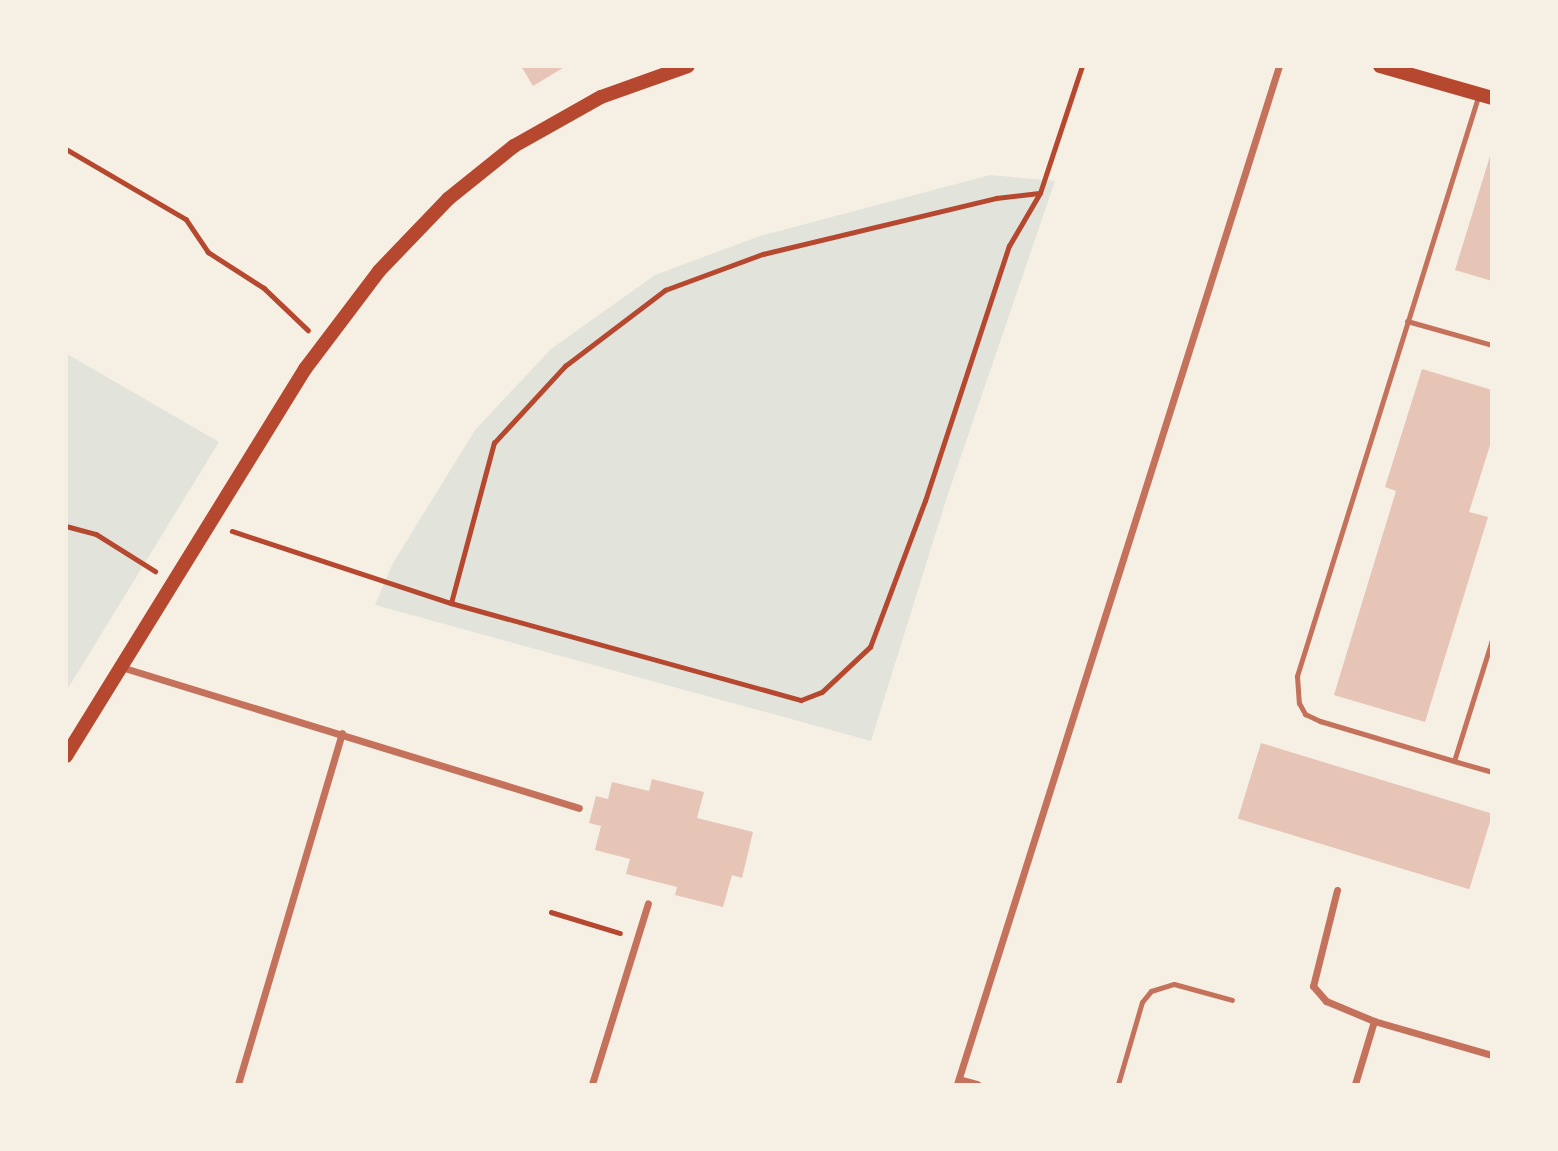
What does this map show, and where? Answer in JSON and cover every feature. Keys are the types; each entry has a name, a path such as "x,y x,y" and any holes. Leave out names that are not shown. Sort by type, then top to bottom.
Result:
{"main road":[{"path":"66,756 322,343 418,228 484,168 560,117 628,85 688,66"},
{"path":"1380,66 1485,96"}],"street":[{"path":"977,1084 958,1082 1279,66"},
{"path":"121,667 579,807"},
{"path":"238,1084 342,733"},
{"path":"1337,890 1313,986 1326,1001 1374,1021 1492,1055"},
{"path":"592,1084 648,903"},
{"path":"1355,1084 1374,1021"}],"lane":[{"path":"1485,96 1407,321 1296,691 1306,714 1320,721 1492,772"},
{"path":"1407,321 1492,345"},
{"path":"1454,761 1492,640"},
{"path":"1118,1084 1142,1002 1152,991 1174,984 1232,1000"}],"path":[{"path":"214,518 237,535 451,603 801,700 822,692 870,647 925,501 1009,246 1040,193 1082,66"},
{"path":"66,149 186,219 208,252 264,288 322,343"},
{"path":"451,603 494,443 565,366 665,290 763,254 996,198 1040,193"},
{"path":"66,526 96,534 175,582"},
{"path":"551,912 638,938"}],"shaded area":[{"path":"990,175 1055,181 946,500 871,741 375,605 393,563 475,430 551,349 655,275 760,236"},
{"path":"67,354 219,442 67,690"}],"building":[{"path":"521,66 566,66 533,86"},
{"path":"1492,153 1492,281 1455,270"},
{"path":"1422,369 1492,390 1492,439 1469,512 1488,517 1425,722 1334,695 1396,491 1385,487"},
{"path":"1261,743 1492,814 1469,889 1238,819"},
{"path":"652,779 704,792 697,818 753,832 742,878 732,875 723,907 675,895 677,887 626,874 630,859 595,850 601,826 589,823 596,796 608,799 612,782 649,791"}]}
